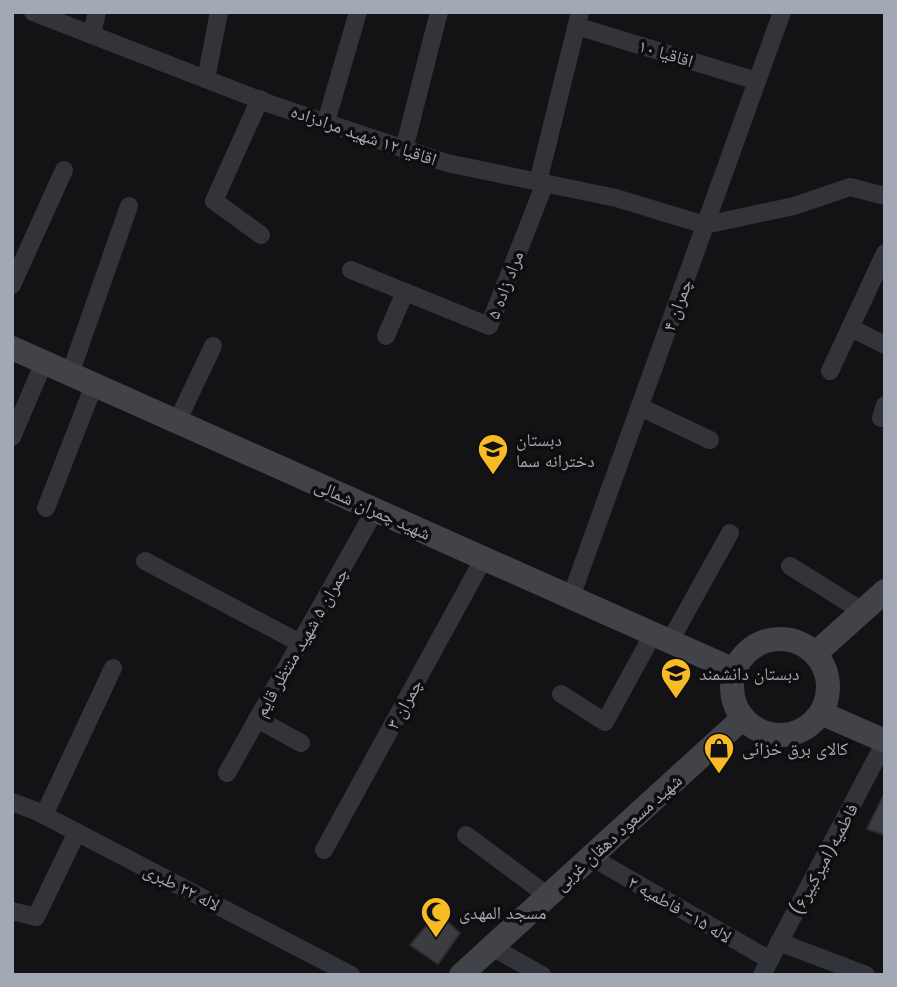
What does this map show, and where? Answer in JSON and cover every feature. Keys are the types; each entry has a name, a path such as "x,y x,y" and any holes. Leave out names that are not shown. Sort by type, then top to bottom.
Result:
{"main road":[{"name":"شهید چمران شمالی","path":"12,348 734,670"},
{"path":"816,653 885,591"},
{"path":"787,638 803,643 816,653 828,682 827,698 821,713 809,726 792,734 774,735 757,730 743,718 732,695 734,670 743,656 755,645 770,639 787,638"},
{"path":"821,713 885,741"},
{"name":"شهید مسعود دهقان غربی","path":"461,975 743,718"}],"street":[{"name":"اقاقیا ۱۲ شهید مرادزاده","path":"33,12 260,99 447,163 616,198 705,225"},
{"path":"92,34 97,12"},
{"path":"206,79 219,12"},
{"path":"326,122 358,12"},
{"path":"404,149 439,12"},
{"name":"چمران ۴","path":"571,597 782,12"},
{"path":"541,183 578,19"},
{"name":"اقاقیا ۱۰","path":"578,19 757,81"},
{"path":"260,99 214,201 261,235"},
{"path":"12,285 64,170"},
{"name":"مراد زاده ۵","path":"351,270 489,326 541,183"},
{"path":"705,225 794,206 850,187 885,196"},
{"path":"70,374 129,206"},
{"path":"830,371 885,253"},
{"path":"386,336 405,292"},
{"path":"851,328 885,345"},
{"path":"177,422 213,346"},
{"path":"12,437 44,362"},
{"path":"46,508 94,385"},
{"path":"640,407 710,440"},
{"name":"چمران ۵ شهید منتظر قایم","path":"226,773 375,510"},
{"path":"561,694 605,722 730,533"},
{"name":"چمران ۳","path":"324,850 484,558"},
{"path":"145,561 300,643"},
{"path":"790,566 862,611"},
{"path":"44,815 113,668"},
{"path":"257,719 301,743"},
{"name":"فاطمیه(امیرکبیر۶)","path":"766,968 885,741"},
{"name":"لاله ۲۲ طبری","path":"12,802 44,815 351,975"},
{"path":"12,911 36,917 77,832"},
{"path":"466,835 548,896"},
{"name":"لاله ۱۵- فاطمیه ۲","path":"590,857 766,968"},
{"path":"779,942 866,975"},
{"path":"492,947 542,975"}],"building":[{"path":"885,792 885,835 867,829"},
{"name":"مسجد المهدی","path":"437,913 460,933 438,964 410,945"}],"place":[{"name":"دبستان دخترانه سما","path":"493,476"},
{"name":"دبستان دانشمند","path":"676,700"},
{"name":"کالای برق خزائی","path":"719,775"},
{"name":"مسجد المهدی","path":"436,939"}]}
